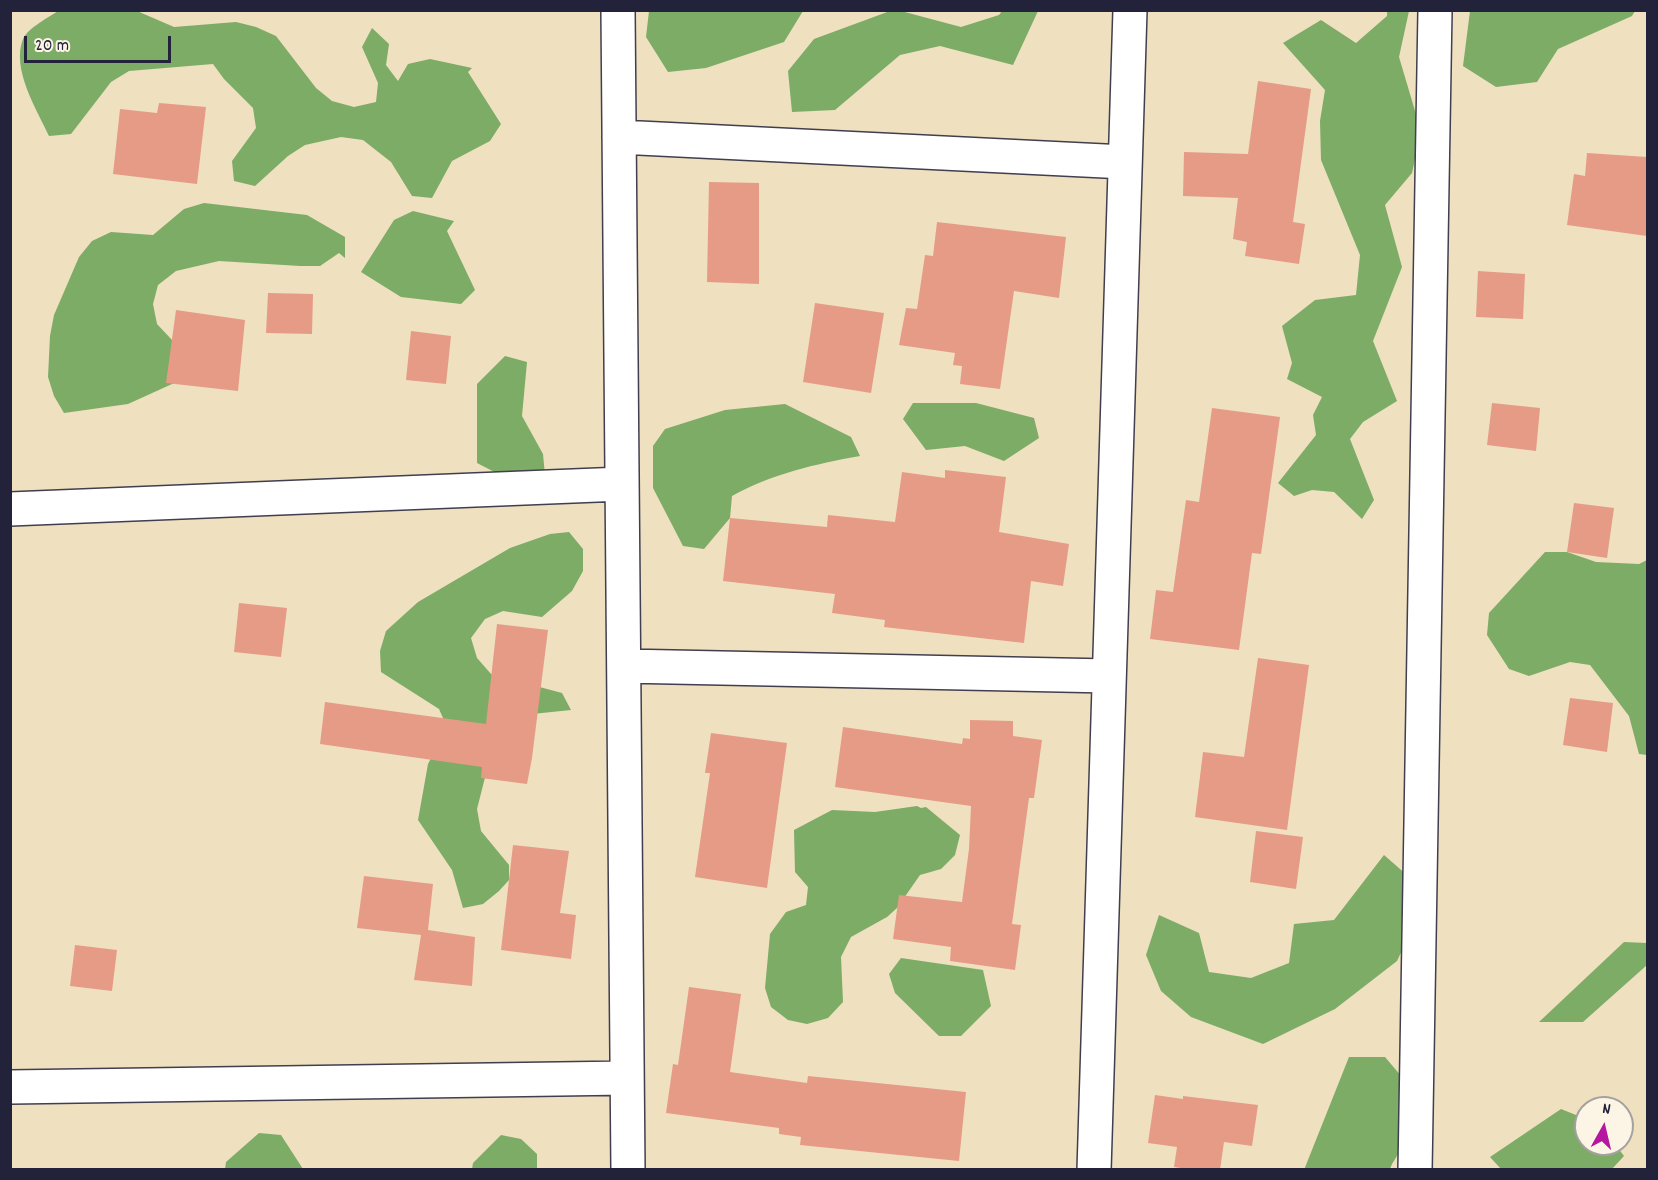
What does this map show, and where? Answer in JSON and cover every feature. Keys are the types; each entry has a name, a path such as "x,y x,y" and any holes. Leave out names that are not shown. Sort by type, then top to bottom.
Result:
{"street":[{"path":"618,10 628,1170"},
{"path":"1094,1170 1130,10"},
{"path":"1415,1170 1436,10"},
{"path":"619,137 1125,162"},
{"path":"10,509 622,484"},
{"path":"624,666 1109,676"},
{"path":"10,1087 627,1077"}],"green space":[{"path":"60,10 137,11 174,27 236,22 256,27 276,36 316,88 332,101 354,107 376,102 378,83 362,47 372,28 389,44 386,65 398,81 408,64 430,59 472,68 468,72 501,124 490,141 452,161 432,198 412,196 391,162 363,140 341,137 305,145 288,156 255,186 234,181 232,161 256,128 253,108 224,79 213,64 129,71 111,82 71,134 49,136 27,89 20,63 20,51 23,39 29,31"},
{"path":"649,10 803,11 784,42 706,68 668,72 646,37"},
{"path":"1470,10 1635,11 1632,16 1558,49 1537,82 1496,87 1463,66"},
{"path":"890,11 901,11 961,27 999,15 1002,11 1038,11 1013,65 940,46 900,55 835,110 792,112 788,71 814,39"},
{"path":"1387,11 1409,11 1399,57 1421,131 1412,173 1385,205 1402,267 1373,341 1397,401 1363,422 1350,439 1374,500 1362,519 1334,492 1312,490 1294,496 1278,483 1316,435 1313,415 1322,397 1287,379 1292,363 1282,326 1315,300 1356,295 1360,255 1321,160 1320,121 1325,90 1283,43 1321,20 1356,43 1387,16"},
{"path":"204,203 307,215 345,237 345,258 339,253 320,266 219,261 176,271 158,285 153,304 157,324 172,340 183,357 183,379 128,404 64,413 54,396 48,377 50,336 54,315 79,257 92,241 111,232 153,235 184,209"},
{"path":"413,211 454,221 447,231 475,290 461,304 401,297 361,272 394,220"},
{"path":"505,356 527,362 522,416 543,454 545,475 535,493 477,463 477,384"},
{"path":"913,403 976,403 1034,418 1039,438 1004,461 965,446 926,450 903,419"},
{"path":"785,404 851,437 860,456 794,471 747,488 732,496 730,518 704,549 683,546 653,488 653,446 665,429 725,410"},
{"path":"569,532 583,549 583,571 572,591 542,617 503,611 485,619 471,638 477,658 491,674 562,693 571,710 513,716 497,730 477,809 481,831 509,865 509,880 483,904 463,908 452,870 418,820 428,764 447,727 439,709 381,672 380,651 386,631 418,602 510,548 550,534"},
{"path":"1545,552 1567,552 1596,562 1639,564 1647,560 1647,755 1639,754 1629,716 1590,665 1570,662 1529,676 1509,669 1487,635 1489,613"},
{"path":"917,806 926,807 960,835 955,855 941,869 920,875 897,908 887,917 851,937 841,957 843,1002 828,1018 807,1024 788,1020 771,1007 765,988 770,934 786,912 806,905 808,887 795,872 794,830 832,810 875,812"},
{"path":"1384,855 1416,883 1415,923 1397,961 1335,1009 1263,1044 1191,1017 1161,991 1146,955 1159,915 1199,933 1209,972 1251,978 1289,963 1294,924 1334,920"},
{"path":"1624,942 1647,943 1647,965 1583,1022 1539,1022"},
{"path":"901,958 983,970 991,1006 961,1036 939,1036 895,993 889,974"},
{"path":"1349,1057 1385,1057 1413,1090 1413,1130 1390,1169 1304,1170"},
{"path":"1561,1109 1574,1114 1574,1156 1624,1156 1612,1169 1501,1169 1490,1157"},
{"path":"259,1133 281,1135 303,1169 225,1169 226,1162"},
{"path":"501,1135 521,1139 537,1154 537,1168 472,1169 473,1163"}],"building":[{"path":"1258,81 1311,89 1293,222 1305,224 1299,264 1245,256 1247,242 1233,239 1238,198 1183,196 1184,152 1248,154"},
{"path":"159,103 206,107 197,184 113,174 120,109 157,113"},
{"path":"1587,153 1647,157 1647,236 1567,225 1574,174 1585,176"},
{"path":"709,182 759,183 759,284 707,282"},
{"path":"937,222 1066,237 1059,298 1014,291 1000,389 960,384 962,366 953,365 955,353 899,345 906,308 917,309 925,255 933,256"},
{"path":"1478,271 1525,274 1523,319 1476,317"},
{"path":"268,293 313,294 312,334 266,333"},
{"path":"815,303 884,313 871,393 803,382"},
{"path":"176,310 245,320 238,391 166,383"},
{"path":"411,331 451,336 446,384 406,380"},
{"path":"1492,403 1540,408 1536,451 1487,445"},
{"path":"1212,408 1280,417 1261,554 1252,553 1239,650 1150,639 1156,590 1173,592 1186,500 1199,502"},
{"path":"945,470 1006,477 999,532 1069,544 1063,586 1031,581 1024,643 884,627 885,620 832,613 835,594 723,581 730,518 827,527 828,515 895,522 902,472 945,478"},
{"path":"1574,503 1614,508 1607,558 1567,552"},
{"path":"239,603 287,608 281,657 234,652"},
{"path":"497,624 548,630 527,784 481,778 482,767 320,744 325,702 486,724"},
{"path":"1258,658 1309,665 1287,830 1195,817 1203,752 1244,757"},
{"path":"1570,698 1613,703 1607,752 1563,745"},
{"path":"970,720 1013,721 1013,736 1042,740 1034,798 1029,798 1012,924 1021,925 1015,970 950,961 951,947 893,939 899,895 962,902 969,849 971,806 835,787 843,727 962,744 963,738 970,739"},
{"path":"711,733 787,743 767,888 695,877 710,773 705,773"},
{"path":"1256,831 1303,837 1296,889 1250,882"},
{"path":"513,845 569,851 560,913 576,915 571,959 501,950"},
{"path":"364,876 433,884 428,930 475,937 472,986 414,980 421,935 357,928"},
{"path":"75,945 117,950 112,991 70,986"},
{"path":"689,987 741,994 730,1072 807,1083 808,1076 966,1092 959,1161 800,1145 801,1137 779,1134 779,1128 666,1113 673,1064 678,1065"},
{"path":"1155,1095 1258,1105 1252,1146 1224,1142 1220,1170 1174,1167 1177,1147 1148,1143"}]}
